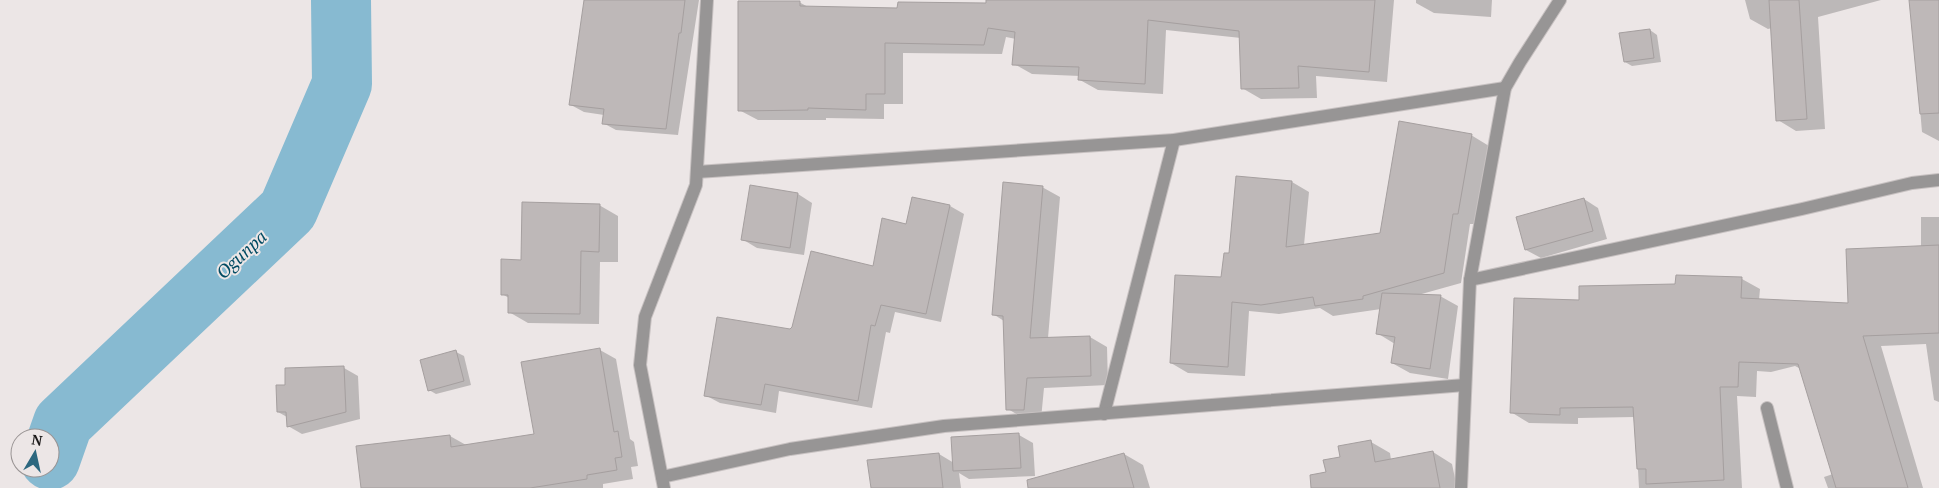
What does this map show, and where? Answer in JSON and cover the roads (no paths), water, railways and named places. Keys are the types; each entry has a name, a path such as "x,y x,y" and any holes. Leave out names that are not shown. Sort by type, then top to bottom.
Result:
{"street":[{"path":"707,0 696,185 646,317 640,365 663,483 790,449 944,426 1465,385"},
{"path":"1461,488 1470,280 1505,88 1560,0"},
{"path":"697,172 1174,140 1505,88"},
{"path":"1104,414 1174,140"},
{"path":"1470,280 1802,209 1912,183 1939,180"},
{"path":"1767,408 1787,488"}],"waterway":[{"name":"Ogunpa","path":"60,432 63,423 288,210 342,84 341,0"}]}
